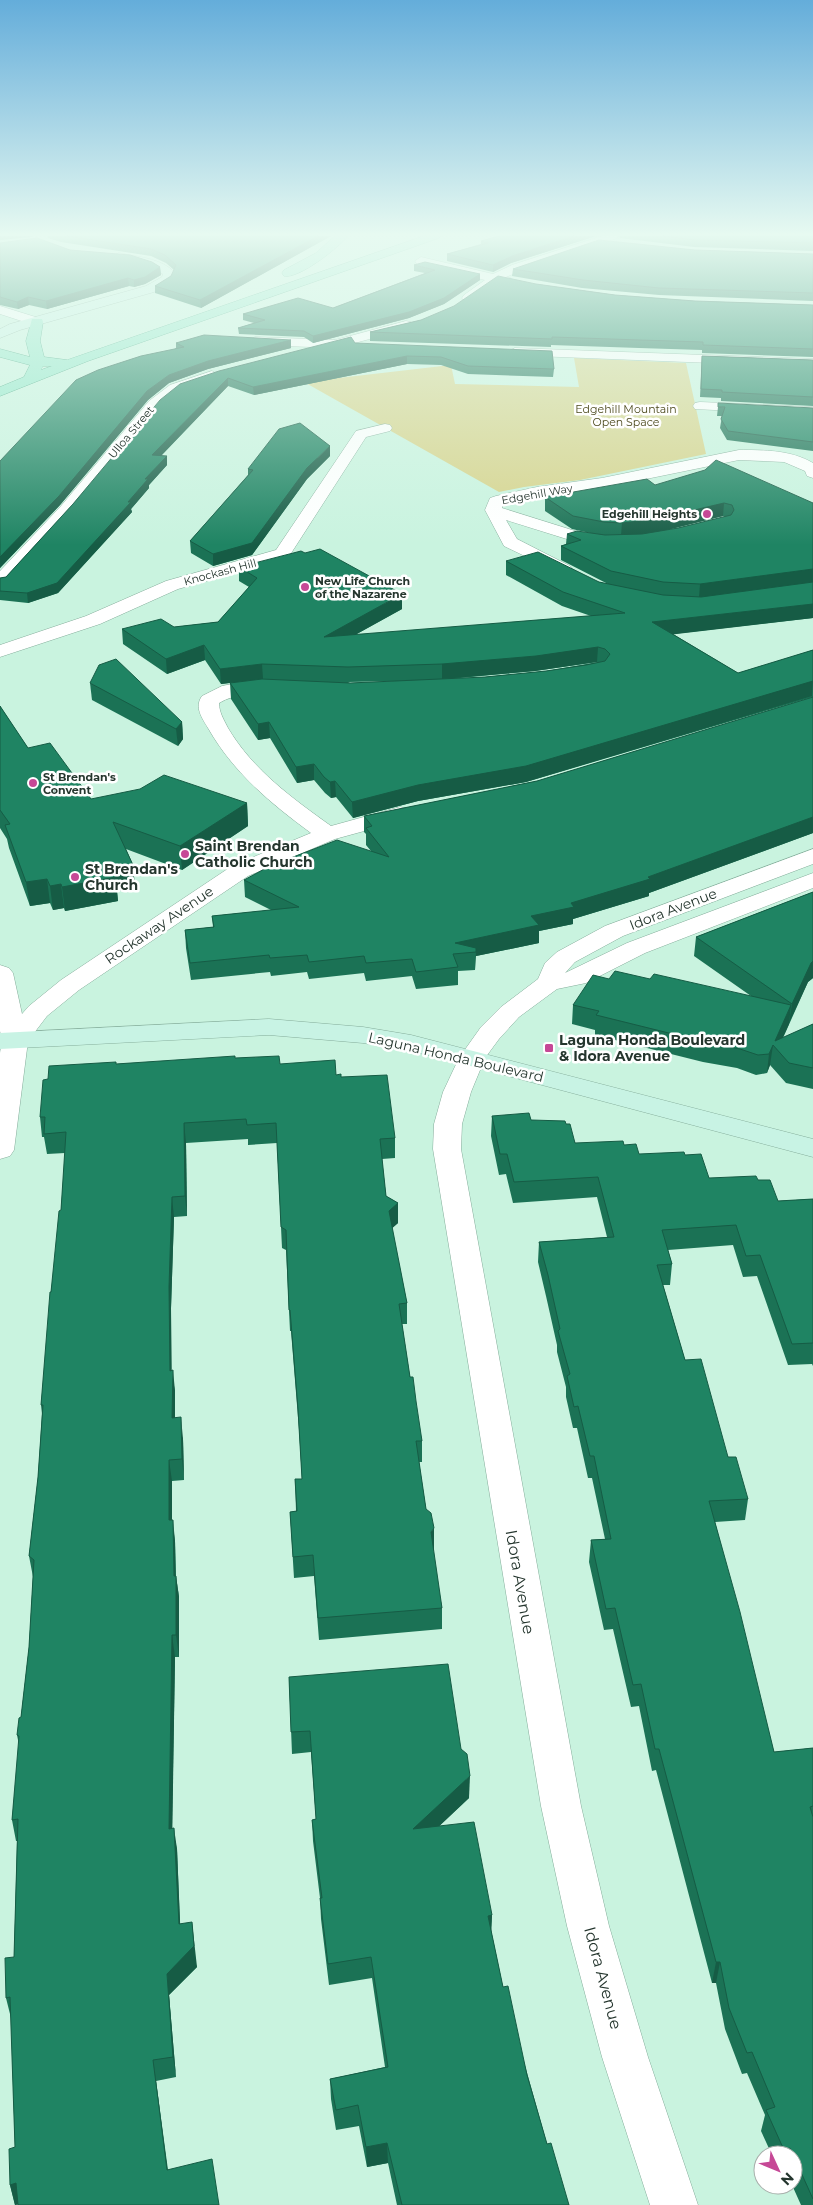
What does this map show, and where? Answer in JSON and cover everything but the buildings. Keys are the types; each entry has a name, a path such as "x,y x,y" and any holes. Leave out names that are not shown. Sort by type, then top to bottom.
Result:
{"main road":[{"path":"30,378 38,362 33,339"},
{"path":"0,392 30,378 138,339"},
{"path":"120,345 177,339"},
{"path":"0,378 64,351"},
{"path":"0,353 38,362 64,362 83,358"}],"street":[{"path":"281,358 354,339"},
{"path":"240,340 377,347"},
{"path":"505,352 813,363"},
{"name":"Ulloa Street","path":"0,582 42,538 162,396 194,380 224,372"},
{"path":"700,406 813,411"},
{"name":"Knockash Hill","path":"0,651 93,620 172,586 282,554 361,434 385,428"},
{"name":"Edgehill Way","path":"577,577 510,542 493,510 496,501 602,483 739,455 757,454 788,458 812,469 813,473"},
{"path":"493,510 586,540 619,542"},
{"path":"284,688 234,689 219,693 209,700 208,708 219,731 238,757 263,785 327,834"},
{"name":"Rockaway Avenue","path":"7,1040 70,985 240,871 327,834 418,810"},
{"name":"Idora Avenue","path":"549,983 554,968 566,957 614,931 813,856"},
{"name":"Idora Avenue","path":"674,2205 625,2057 588,1926 561,1806 533,1655 446,1149 450,1116 457,1092 472,1058 510,1012 549,983 576,978 636,948 813,880"},
{"path":"0,972 7,1040 0,1150"},
{"name":"Laguna Honda Boulevard","path":"7,1040 269,1027 363,1035 411,1043 472,1058 813,1148"}],"green space":[{"name":"Edgehill Mountain Open Space","path":"574,358 686,363 706,454 580,480 499,492 304,382 451,365 455,384 579,387"}],"place":[{"name":"Edgehill Heights","path":"707,514"},
{"name":"New Life Church of the Nazarene","path":"305,587"},
{"name":"St Brendan's Convent","path":"33,783"},
{"name":"Saint Brendan Catholic Church","path":"185,854"},
{"name":"St Brendan's Church","path":"75,877"},
{"name":"Laguna Honda Boulevard & Idora Avenue","path":"549,1048"}]}
